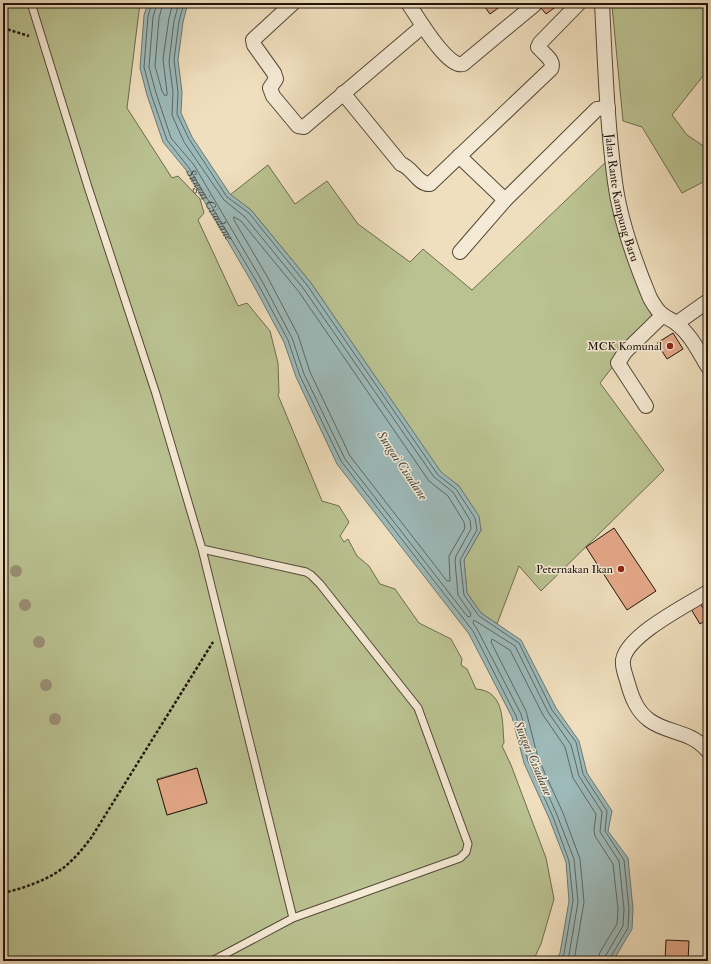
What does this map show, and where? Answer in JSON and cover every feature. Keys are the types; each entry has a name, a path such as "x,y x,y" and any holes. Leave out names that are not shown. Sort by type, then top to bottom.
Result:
{"street":[{"path":"293,3 253,40 254,44 274,73 276,79 270,88 273,96 298,126 304,127 423,26"},
{"path":"411,4 423,26 440,49 455,64 459,65 463,64 534,5 532,3"},
{"path":"343,93 401,164 406,166 423,183 430,184 551,69 552,63 538,47 540,43 579,3"},
{"name":"Jalan Rante Kampung Baru","path":"602,3 608,108 615,183 622,220 650,298 656,309 677,323 695,344 708,367"},
{"path":"460,252 505,200 597,109 608,108"},
{"path":"459,156 505,200"},
{"path":"677,323 708,301"},
{"path":"646,406 618,363 625,352 663,315"},
{"path":"708,592 662,618 651,627 630,646 626,652 623,666 631,697 642,713 658,725 693,737 708,751"}],"lane":[{"path":"30,3 88,187 156,394 202,549 293,918"},
{"path":"202,549 306,572 320,584 418,708 468,844 466,852 460,858 293,918 212,961"}],"path":[{"path":"3,28 42,40"},
{"path":"3,893 46,878 67,865 84,848 222,629"}],"green space":[{"path":"3,3 140,3 127,108 172,178 178,176 200,199 204,213 198,220 238,306 247,303 270,331 278,363 278,395 322,501 339,506 349,522 340,536 344,542 348,539 357,556 369,566 380,584 395,589 419,623 451,639 462,659 461,665 467,669 476,689 485,691 492,695 497,701 502,717 504,743 502,746 511,765 546,858 554,899 541,944 533,961 3,961","holes":["197,768 207,803 167,815 157,779"]},
{"path":"615,3 708,3 708,67 703,76 672,115 687,135 708,149 708,189 703,182 682,193 642,127 623,121 612,6"},
{"path":"609,159 616,214 652,316 600,383 664,470 541,591 519,566 497,624 481,613 467,593 464,560 481,530 478,516 459,486 441,473 311,283 251,210 230,195 268,165 295,204 327,181 358,224 410,262 423,249 472,290"}],"water":[{"name":"Sungai Cisadane","path":"148,3 188,3 183,22 178,60 182,92 181,113 192,137 230,194 251,210 311,283 441,472 459,486 479,516 481,530 464,560 467,593 481,613 521,640 556,708 579,741 587,773 612,811 608,831 628,858 633,909 632,929 613,961 555,961 560,953 569,901 566,862 549,818 524,763 512,717 469,634 337,464 296,377 284,342 254,286 186,170 163,142 147,95 140,68 144,15"}],"building":[{"path":"482,3 505,3 490,14"},
{"path":"537,3 561,3 546,14"},
{"name":"MCK Komunal","path":"673,333 683,349 667,359 657,343"},
{"name":"Peternakan Ikan","path":"614,528 656,591 627,610 586,547"},
{"path":"700,603 708,616 708,619 700,624 691,609"},
{"path":"197,768 207,803 167,815 157,780"},
{"path":"666,940 689,941 688,961 665,961"}],"place":[{"name":"MCK Komunal","path":"670,346"},
{"name":"Peternakan Ikan","path":"621,569"}]}
